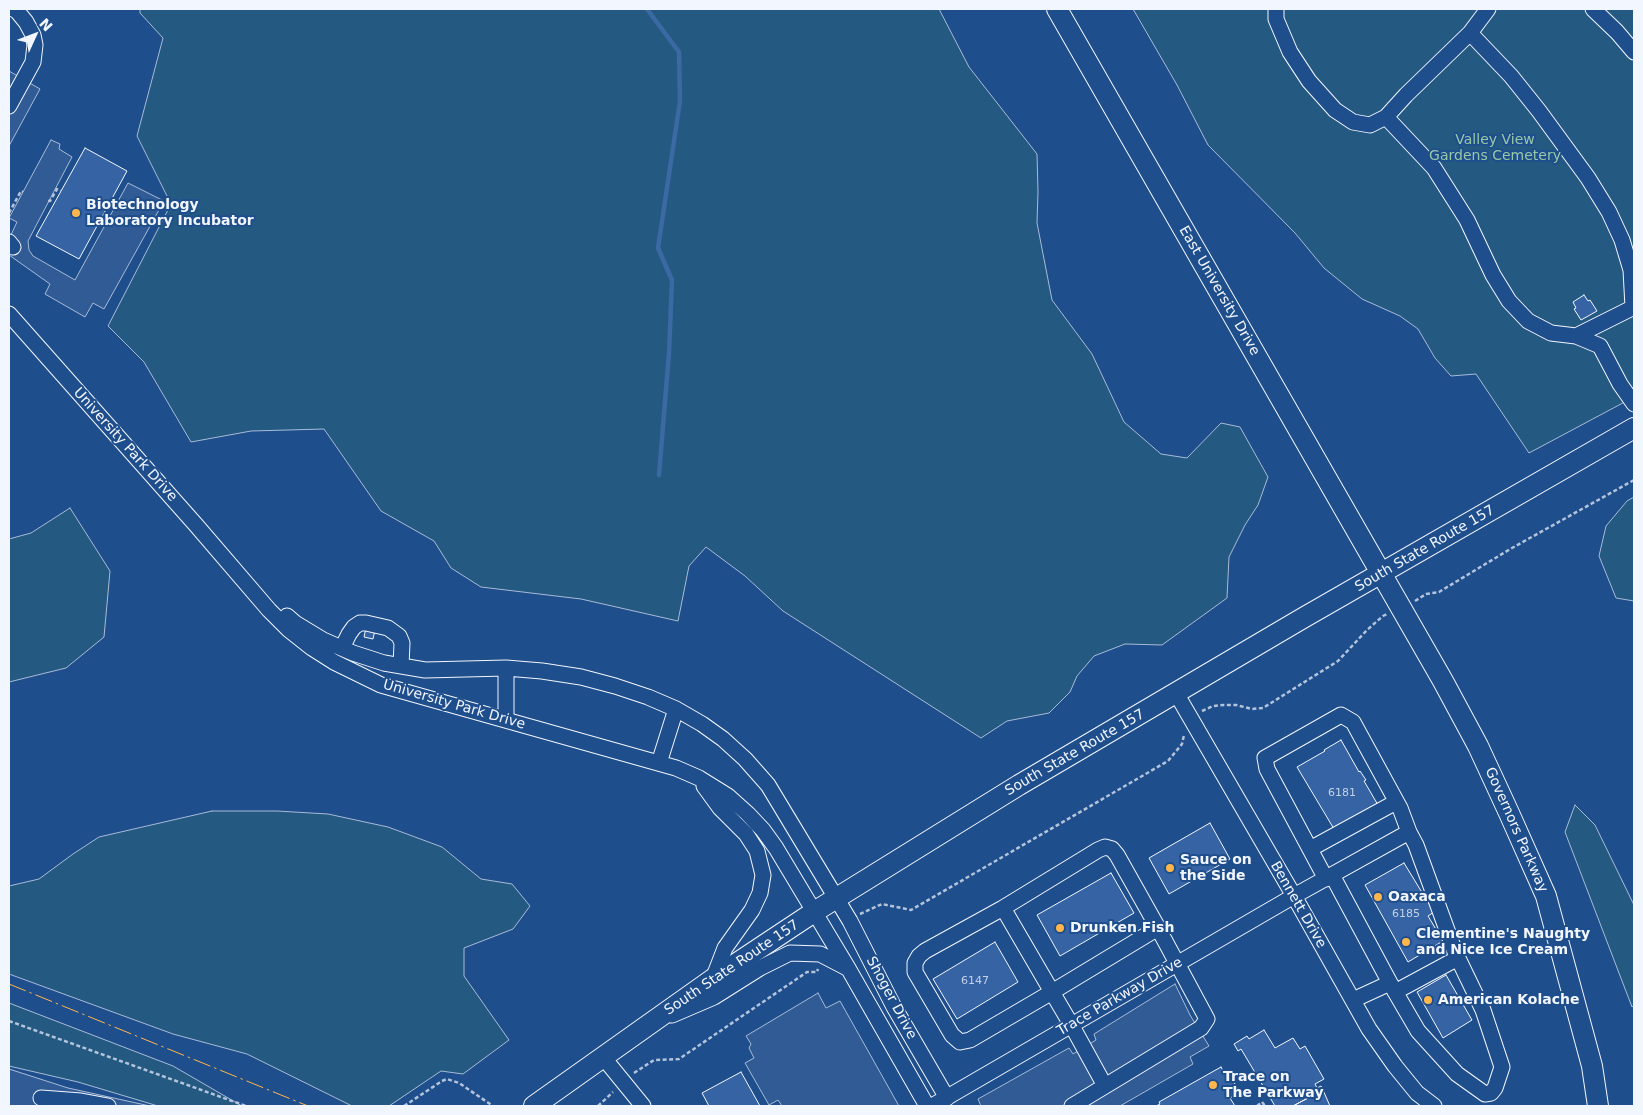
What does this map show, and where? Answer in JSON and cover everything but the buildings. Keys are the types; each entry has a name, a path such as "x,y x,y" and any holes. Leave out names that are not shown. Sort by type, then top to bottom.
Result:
{"main road":[{"name":"East University Drive","path":"1057,9 1380,574"},
{"name":"South State Route 157","path":"534,1106 713,979 836,897 1019,785 1634,428"},
{"name":"Governors Parkway","path":"1380,574 1444,681 1476,742 1546,896 1592,1066 1598,1106"}],"street":[{"path":"9,106 33,62 35,45 29,15 13,9"},
{"path":"1276,9 1276,19 1290,52 1309,81 1335,110 1353,122 1370,125 1386,117 1470,33 1488,9"},
{"path":"1593,9 1634,52"},
{"path":"1470,33 1511,76 1539,111 1582,170 1609,212 1622,240 1632,270 1634,307 1576,336"},
{"path":"1386,117 1434,168 1452,194 1467,220 1493,275 1509,301 1528,321 1551,333 1576,336 1600,346 1620,384 1634,404"},
{"name":"University Park Drive","path":"9,314 269,610 288,629 312,648 334,662 381,685 659,763 699,778 728,796 763,830 776,848 814,912"},
{"name":"University Park Drive","path":"240,576 295,623 323,640 384,663 425,670 506,668 581,677 648,697 676,709 702,724 722,739 745,759 768,785 836,897"},
{"path":"342,648 354,627 360,623 388,628 399,636 402,643 401,666"},
{"path":"506,668 506,720"},
{"name":"Bennett Drive","path":"1176,693 1369,1029 1395,1066 1417,1092 1434,1106"},
{"path":"659,763 676,709"},
{"path":"1341,715 1353,722 1396,802 1409,832 1416,845 1458,958 1483,1010 1502,1067 1498,1082 1491,1093 1485,1094 1457,1074 1418,1031 1329,877 1310,850 1267,769 1265,758 1341,715"},
{"path":"699,778 720,808 746,834 757,851 763,875 760,893 752,910 725,948 713,979"},
{"path":"1310,850 1396,802"},
{"name":"Trace Parkway Drive","path":"932,1106 1294,896 1409,832"},
{"path":"1072,1106 1201,1028 1208,1019 1178,964 1158,928 1117,855 1112,849 1098,850 1004,908 925,951 915,963 915,972 952,1035 960,1042 970,1040 1158,928"},
{"name":"Shoger Drive","path":"836,897 850,920 894,1007 947,1098"},
{"path":"1004,908 1105,1086"},
{"name":"Shoger Drive","path":"814,912 927,1106"},
{"name":"Shoger Drive","path":"648,1025 714,997 760,968 790,953 820,954 848,968"},
{"path":"1353,1000 1393,988 1458,958"},
{"path":"602,1057 643,1106"},
{"path":"41,1098 81,1101 108,1106"}],"path":[{"path":"48,201 50,202 57,189 61,191"},
{"path":"9,213 21,191 23,192"},
{"path":"850,920 864,911 882,904 911,910 1168,761 1182,744 1190,717 1213,706 1236,705 1252,709 1263,708 1338,661 1383,616 1402,609 1426,594 1439,592 1512,548 1634,480"},
{"path":"598,1106 639,1068 654,1060 679,1059 807,972 817,972 820,954"},
{"path":"9,1021 246,1106"},
{"path":"404,1106 442,1080 447,1079 459,1083 493,1106"},
{"path":"1257,1106 1262,1102 1265,1106"}],"green space":[{"path":"140,9 939,9 969,67 1037,154 1037,223 1052,300 1092,354 1124,422 1161,454 1187,458 1221,423 1240,427 1268,477 1258,505 1245,525 1229,557 1227,598 1162,645 1125,644 1094,656 1077,676 1070,692 1049,713 1007,721 981,738 783,611 745,576 706,547 689,566 678,621 581,599 481,587 451,568 434,541 381,511 324,429 251,431 191,442 144,362 108,326 171,204 137,136 163,38 140,13"},
{"name":"Valley View Gardens Cemetery","path":"1133,9 1634,9 1634,397 1529,453 1476,374 1451,376 1435,358 1418,329 1400,316 1362,299 1324,268 1295,233 1208,145 1177,85"},
{"path":"1634,497 1634,601 1616,598 1599,556 1606,526 1627,501"},
{"path":"70,508 110,571 104,637 66,668 9,682 9,539 31,533"},
{"path":"1575,805 1595,825 1634,905 1634,1005 1632,1007 1565,832"},
{"path":"212,811 277,811 328,814 388,827 442,847 481,879 512,884 530,906 513,929 464,948 464,976 509,1040 463,1074 441,1071 389,1106 352,1106 247,1054 173,1034 9,974 9,886 39,879 99,837"},
{"path":"9,1003 173,1066 242,1106 158,1106 78,1082 9,1066"}],"shaded area":[{"path":"9,71 40,89 9,146"},
{"path":"51,140 60,144 59,149 72,157 28,241 29,250 33,256 75,280 128,183 164,201 104,309 93,303 85,317 45,294 50,284 9,255 9,239 17,222 9,218"},
{"path":"1175,984 1190,1015 1209,1046 1190,1057 1193,1064 1120,1106 981,1106 978,1099 1069,1048 1073,1054 1096,1040 1094,1034"},
{"path":"818,993 826,1008 840,1001 899,1106 782,1106 778,1100 769,1105 745,1063 754,1058 749,1048 751,1044 746,1036"},
{"path":"9,1069 68,1088 150,1106 9,1106"}],"waterway":[{"path":"647,9 679,52 680,101 658,248 672,280 669,353 659,475"}],"power":[{"path":"9,984 308,1106"}],"place":[{"name":"Biotechnology Laboratory Incubator","path":"76,213"},
{"name":"Sauce on the Side","path":"1170,868"},
{"name":"Oaxaca","path":"1378,897"},
{"name":"Drunken Fish","path":"1060,928"},
{"name":"Clementine's Naughty and Nice Ice Cream","path":"1406,942"},
{"name":"American Kolache","path":"1428,1000"},
{"name":"Trace on The Parkway","path":"1213,1085"}]}
